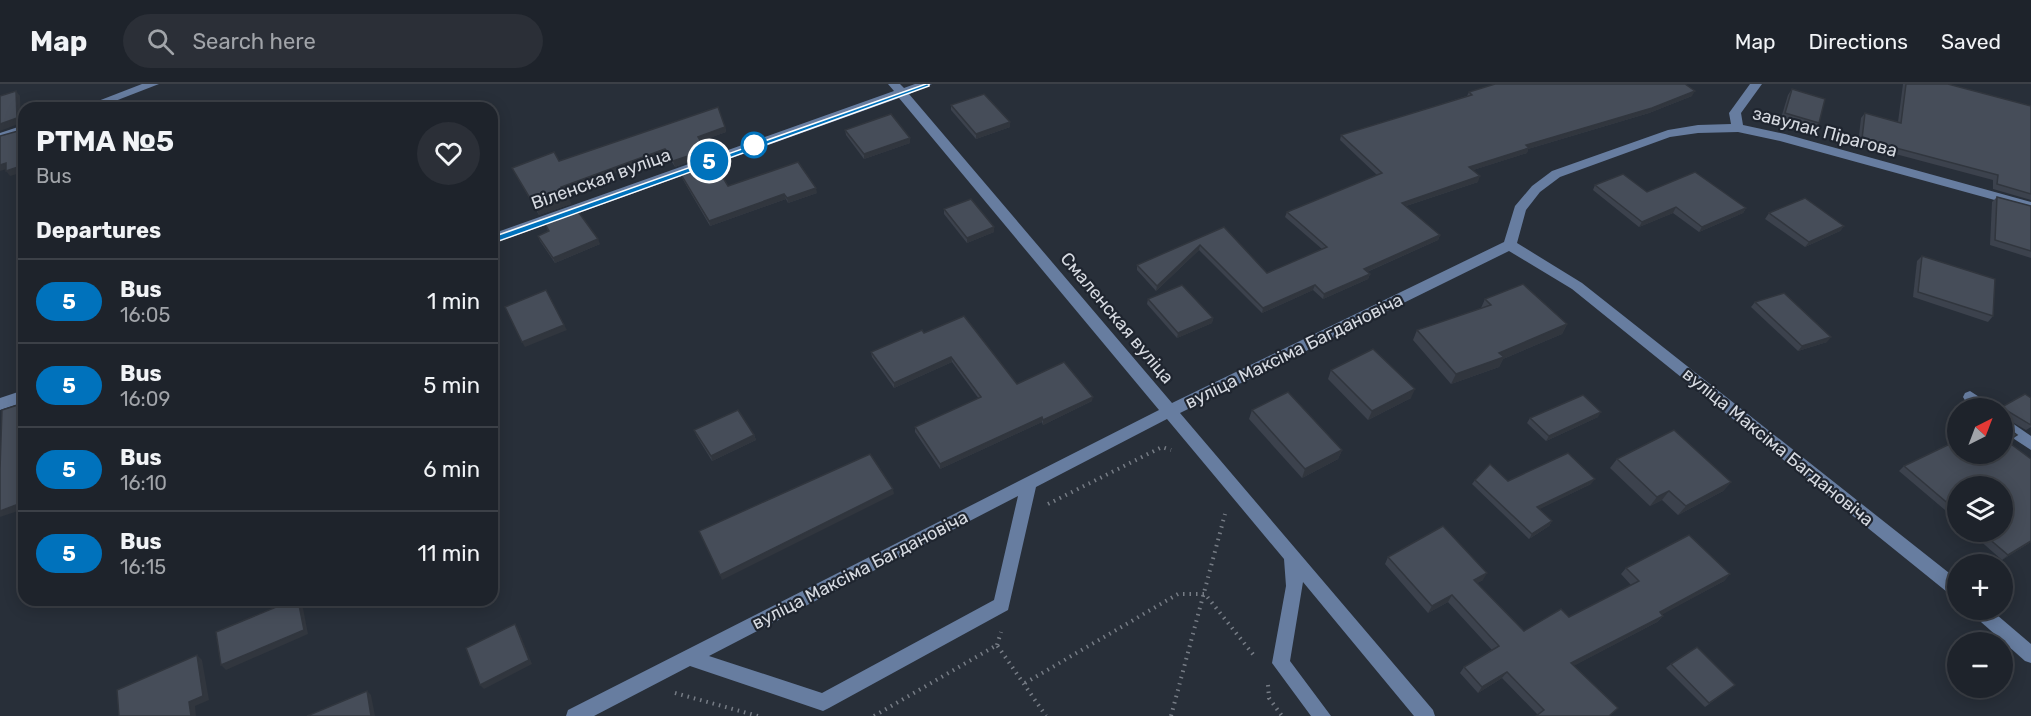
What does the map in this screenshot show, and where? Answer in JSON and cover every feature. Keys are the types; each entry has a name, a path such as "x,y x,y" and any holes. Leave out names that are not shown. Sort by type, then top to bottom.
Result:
{"street":[{"path":"103,102 153,84"},
{"name":"Віленская вуліца","path":"498,237 897,88 926,84"},
{"path":"1738,128 1735,113 1756,84"},
{"name":"Смаленская вуліца","path":"897,88 1426,716"},
{"name":"завулак Пірагова","path":"1510,245 1520,209 1536,189 1556,174 1668,134 1698,129 1738,128 1781,137 2031,206"},
{"path":"0,136 18,131"},
{"name":"вуліца Максіма Багдановіча","path":"575,716 1170,411 1510,245 1577,286 1947,582"},
{"path":"0,404 18,398"},
{"path":"2013,430 2031,444"},
{"path":"689,658 823,702 1002,605 1029,484"},
{"path":"1292,558 1295,586 1281,663 1322,716"},
{"path":"1991,620 2031,655"}],"path":[{"path":"1039,509 1162,447 1173,450"},
{"path":"1025,683 1178,594 1205,594 1260,663"},
{"path":"874,716 997,645 1004,623"},
{"path":"997,645 1046,716"},
{"path":"1268,680 1269,698 1282,716"},
{"path":"672,692 758,716"}],"building":[{"path":"1495,84 1685,84 1695,91 1652,108 1526,145 1529,148 1469,167 1480,176 1402,203 1440,235 1364,269 1370,274 1324,294 1315,285 1263,308 1200,245 1157,286 1137,265 1224,227 1267,273 1327,247 1287,212 1382,173 1341,135 1472,95 1469,92"},
{"path":"1906,84 1948,84 2031,106 2031,194 1997,184 1998,175 1862,139 1865,113 1901,123"},
{"path":"1792,89 1825,99 1819,123 1785,113"},
{"path":"16,91 17,118 0,124 0,96"},
{"path":"984,94 1010,122 976,134 951,105"},
{"path":"718,107 725,127 698,137 706,150 673,161 665,149 561,187 569,198 537,210 512,168 554,152 559,161"},
{"path":"891,114 910,138 864,154 845,130"},
{"path":"18,131 18,167 6,171 6,163 0,165 0,136"},
{"path":"713,161 728,186 798,162 816,188 787,198 784,194 709,221 680,173"},
{"path":"1695,172 1746,208 1702,227 1676,207 1642,222 1595,185 1623,174 1647,192"},
{"path":"1997,197 2031,206 2031,251 1995,240"},
{"path":"1805,198 1844,226 1809,242 1769,213"},
{"path":"971,199 994,227 967,238 944,209"},
{"path":"577,210 598,239 553,258 538,236 549,231 544,222"},
{"path":"1922,256 1995,279 1993,316 1918,292"},
{"path":"1523,284 1567,324 1499,353 1504,357 1456,374 1417,330 1491,305 1485,299"},
{"path":"1182,285 1213,318 1178,333 1148,299"},
{"path":"546,290 564,325 522,342 505,307"},
{"path":"1784,293 1831,337 1802,346 1755,302"},
{"path":"964,316 1017,384 1064,362 1093,397 1043,420 1042,417 940,464 915,427 981,397 951,357 894,383 871,352 922,330 924,333"},
{"path":"1373,349 1415,389 1372,411 1331,370"},
{"path":"1288,392 1342,450 1305,469 1252,410"},
{"path":"2025,394 2031,398 2031,425 2013,414 2013,401"},
{"path":"1583,395 1601,412 1549,436 1530,418"},
{"path":"18,405 18,504 0,511 0,469 2,410"},
{"path":"738,410 754,435 711,456 694,430"},
{"path":"1674,430 1731,482 1686,506 1669,491 1657,497 1617,459"},
{"path":"1947,445 1947,464 2013,464 2013,446 2031,459 2031,541 2010,554 1993,542 2013,542 2013,476 1947,476 1947,503 1904,466"},
{"path":"1568,453 1595,479 1537,507 1552,521 1532,534 1475,480 1490,464 1508,481"},
{"path":"870,454 893,489 720,575 699,531"},
{"path":"1443,526 1487,573 1474,580 1524,631 1561,609 1569,617 1639,581 1626,568 1689,535 1730,574 1660,612 1663,616 1571,663 1618,708 1609,716 1536,716 1544,710 1507,672 1482,687 1464,667 1499,646 1452,595 1432,606 1388,557"},
{"path":"279,606 299,606 304,630 221,665 216,632"},
{"path":"515,624 529,660 480,685 466,648"},
{"path":"1697,647 1735,685 1709,703 1671,664"},
{"path":"197,655 203,696 189,702 191,716 119,716 117,690"},
{"path":"367,691 371,716 307,716"}],"bus line":[{"name":"5","path":"498,237 926,84"}]}
